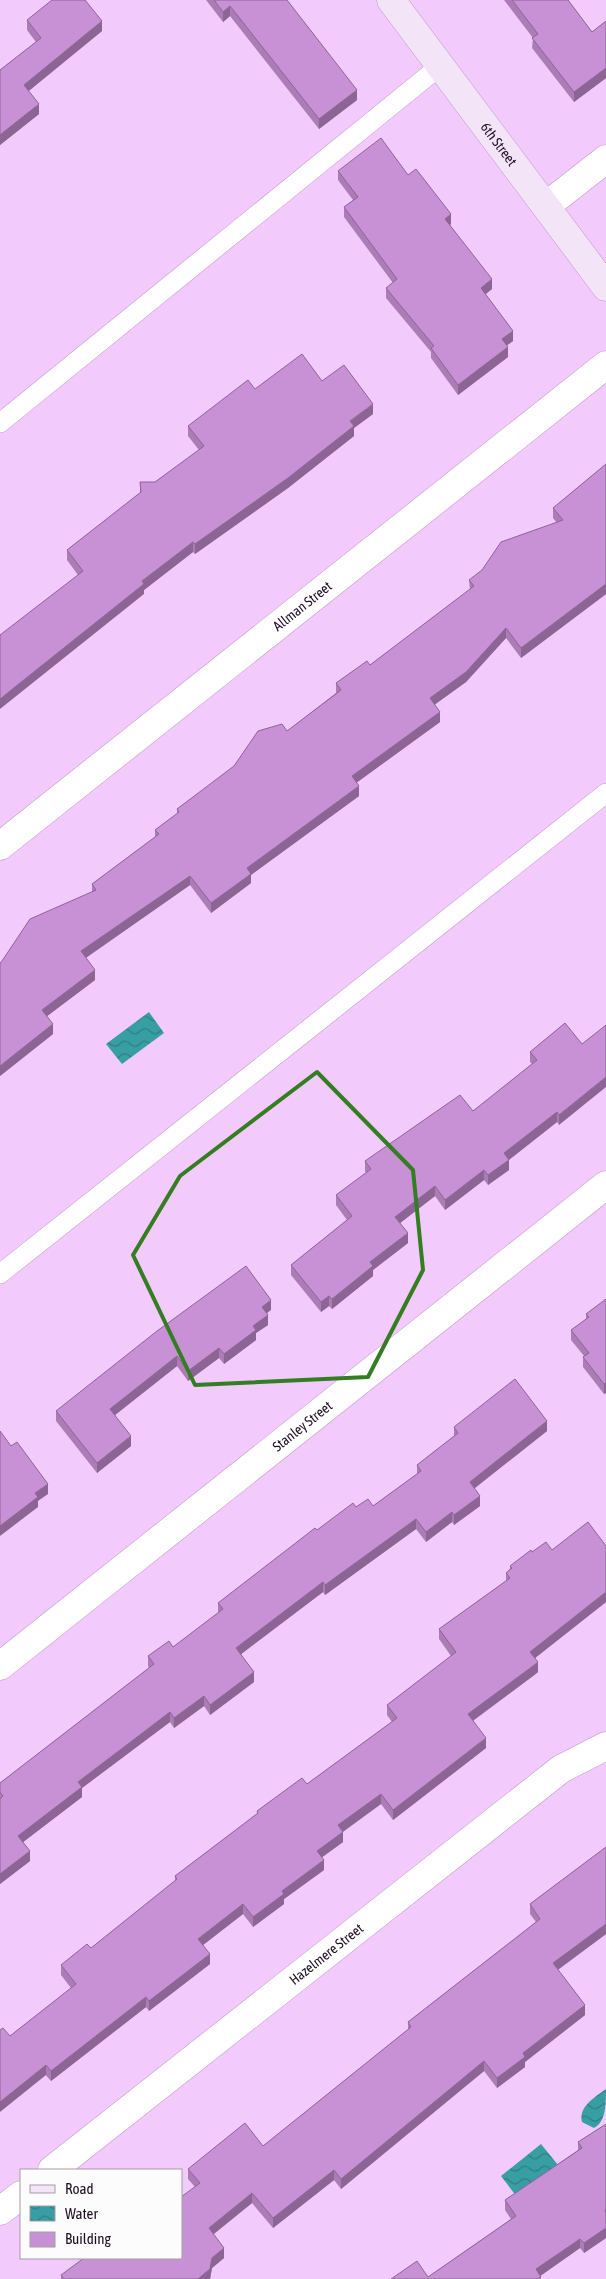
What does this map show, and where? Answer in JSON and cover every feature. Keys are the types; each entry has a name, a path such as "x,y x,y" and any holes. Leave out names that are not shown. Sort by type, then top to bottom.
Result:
{"street":[{"name":"6th Street","path":"391,0 606,287"},
{"path":"546,206 606,159"},
{"name":"Allman Street","path":"0,846 606,365"},
{"name":"Stanley Street","path":"0,1666 606,1185"},
{"name":"Hazelmere Street","path":"53,2169 561,1769 606,1746"},
{"path":"0,2211 20,2195"}],"lane":[{"path":"0,423 440,66"},
{"path":"0,1274 606,793"}],"highlighted area":[{"path":"317,1072 413,1170 423,1270 368,1377 195,1385 133,1255 180,1176"}],"water":[{"path":"149,1012 164,1033 122,1064 106,1044"},
{"path":"606,2089 605,2106 601,2121 594,2128 582,2122 581,2117 585,2107"},
{"path":"541,2144 558,2165 517,2197 501,2176"}],"building":[{"path":"52,0 85,0 102,21 24,85 39,104 0,135 0,70 41,38 27,20"},
{"path":"214,0 287,0 357,90 319,119 230,6 223,12"},
{"path":"512,0 568,0 592,32 606,21 606,68 574,92 532,38 538,34"},
{"path":"381,138 408,175 416,169 451,214 445,219 492,279 481,288 513,331 502,339 508,347 458,385 431,348 434,346 386,288 397,279 344,207 358,197 338,171"},
{"path":"302,354 322,381 344,365 373,404 350,421 354,426 288,478 195,544 193,542 142,581 144,584 0,699 0,635 83,571 67,550 141,492 140,482 155,482 204,446 188,426 248,380 255,389"},
{"path":"606,464 606,584 521,648 506,628 466,672 430,698 440,712 352,776 359,786 247,868 251,874 211,903 190,876 81,951 95,970 42,1010 53,1024 0,1066 0,963 30,919 96,890 92,884 159,834 155,830 179,812 177,809 234,766 258,731 282,724 287,731 341,690 336,683 367,661 370,665 474,586 469,580 482,570 501,542 563,520 553,508"},
{"path":"565,1023 582,1044 606,1025 606,1077 559,1115 557,1112 504,1153 509,1160 488,1175 484,1170 445,1200 435,1186 395,1217 408,1233 370,1262 373,1266 332,1299 329,1296 321,1302 291,1265 352,1216 336,1195 371,1169 365,1161 460,1095 473,1111 537,1060 530,1052"},
{"path":"246,1266 271,1300 262,1307 268,1315 253,1326 256,1330 224,1354 219,1348 188,1371 177,1356 110,1409 131,1436 97,1463 56,1411 157,1331"},
{"path":"606,1299 606,1383 604,1384 583,1357 589,1353 571,1330 589,1317 586,1314"},
{"path":"515,1379 547,1421 470,1482 480,1496 454,1515 452,1512 426,1532 416,1519 325,1585 323,1582 236,1648 254,1672 210,1705 204,1696 174,1718 170,1712 78,1782 82,1787 18,1836 30,1851 0,1874 0,1799 3,1796 0,1792 0,1783 154,1664 148,1656 169,1641 173,1647 223,1609 218,1603 315,1528 317,1530 353,1503 356,1507 368,1499 373,1506 421,1471 417,1465 458,1433 454,1427"},
{"path":"0,1431 11,1446 17,1442 48,1484 35,1493 38,1497 0,1526"},
{"path":"588,1522 606,1546 606,1592 530,1652 538,1662 468,1714 486,1738 393,1810 381,1794 338,1825 343,1832 317,1851 324,1860 282,1891 284,1894 253,1917 243,1904 198,1939 210,1954 149,2001 146,1997 51,2071 46,2065 0,2102 0,2030 3,2028 10,2036 76,1984 61,1965 87,1944 91,1948 177,1879 175,1876 258,1813 257,1811 302,1778 307,1784 397,1718 387,1705 456,1652 439,1629 510,1578 506,1573 512,1568 510,1566 531,1550 532,1552 546,1542 552,1550"},
{"path":"606,1847 606,1924 553,1963 585,2005 523,2053 525,2057 497,2078 484,2061 341,2179 334,2170 273,2218 252,2193 209,2228 224,2248 212,2258 210,2269 198,2279 64,2279 61,2275 83,2259 182,2259 182,2196 200,2183 188,2169 245,2123 263,2146 411,2027 408,2022 540,1919 530,1904"},
{"path":"606,2124 606,2228 584,2243 580,2239 536,2269 541,2277 537,2279 391,2279 417,2261 428,2277 516,2216 505,2200 582,2148 578,2142"}]}
